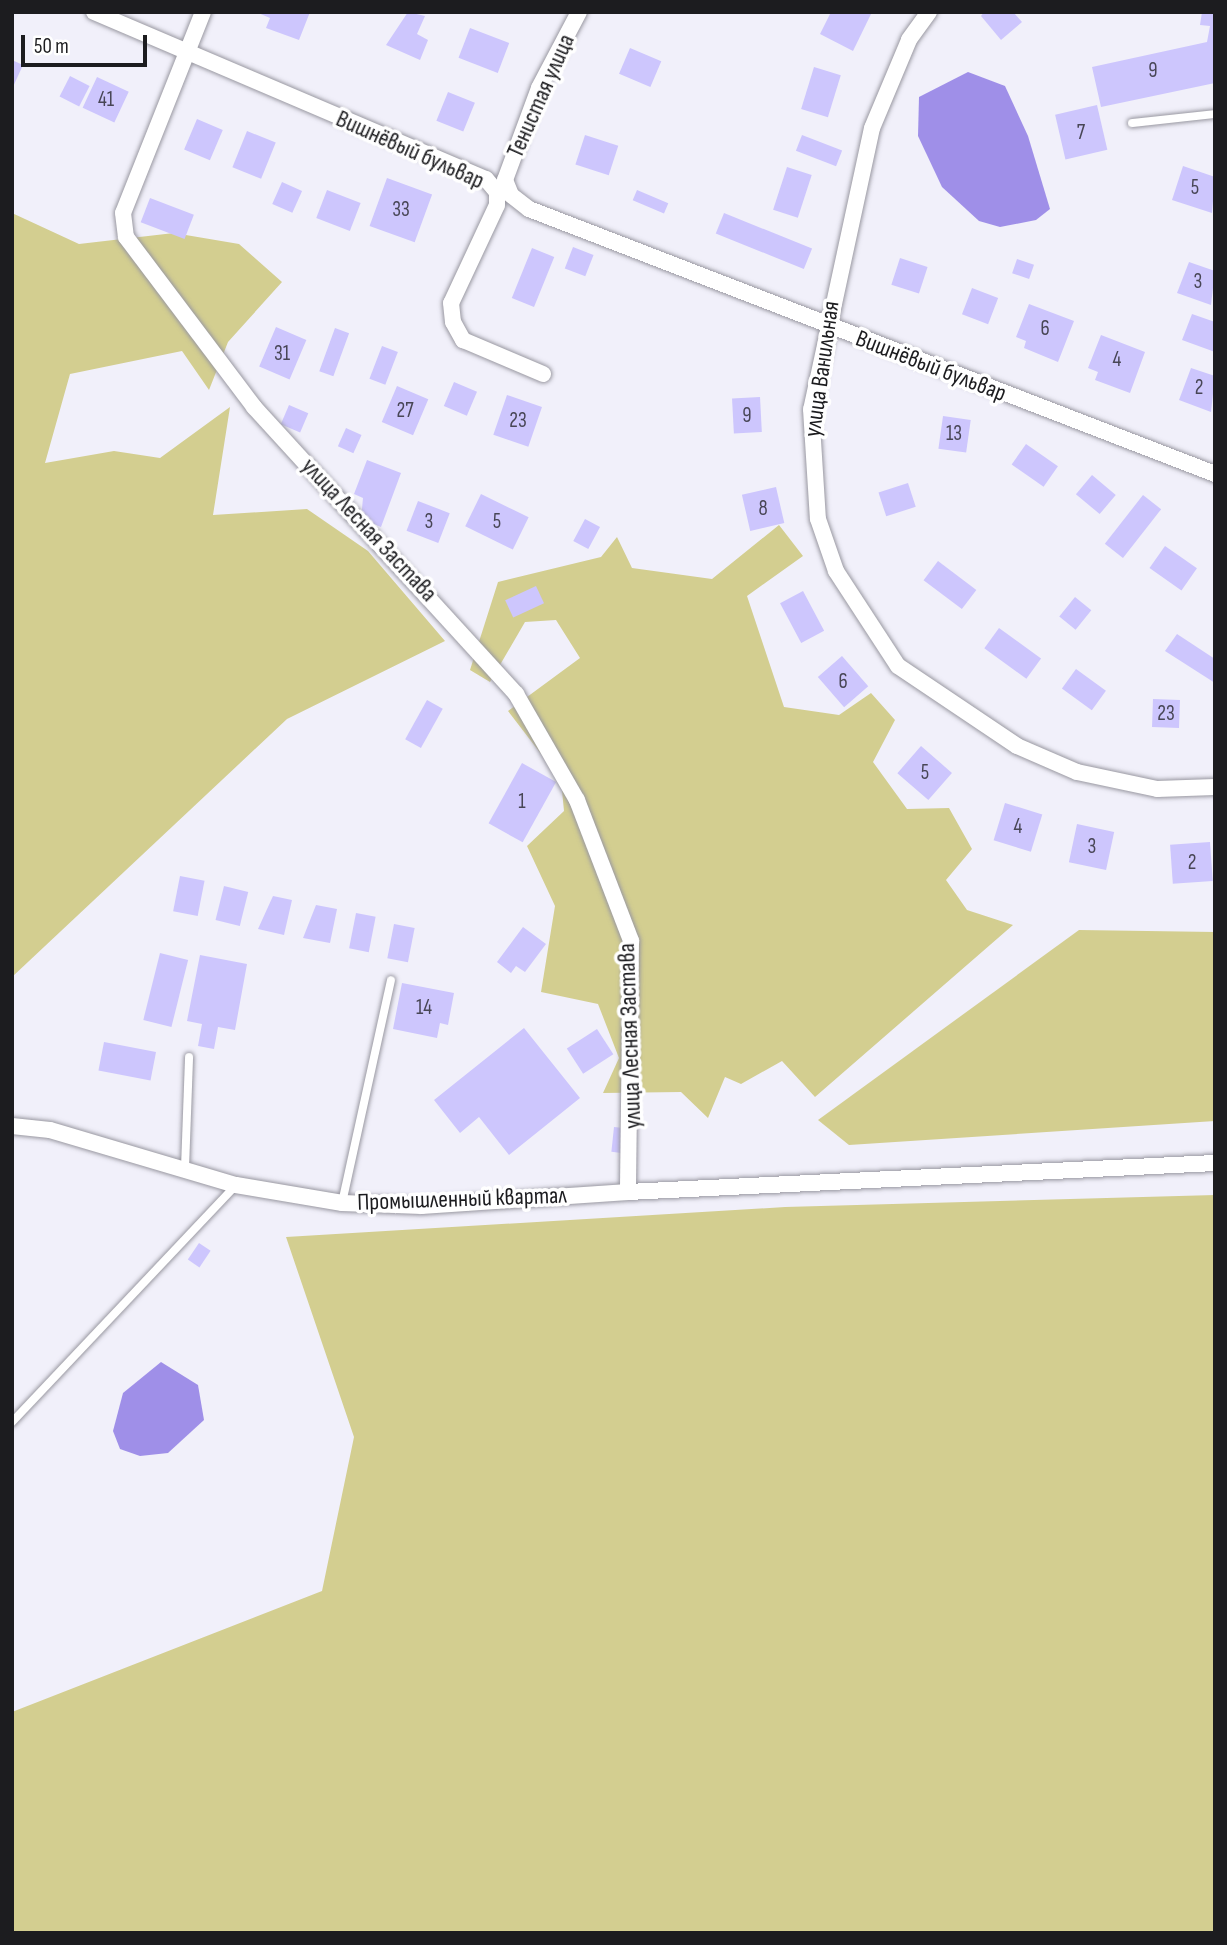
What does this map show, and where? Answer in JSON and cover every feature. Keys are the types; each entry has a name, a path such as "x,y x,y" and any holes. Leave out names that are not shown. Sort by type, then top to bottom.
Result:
{"street":[{"name":"Вишнёвый бульвар","path":"94,12 486,179 497,192 497,205 451,303 453,322 463,340 543,374"},
{"name":"улица Лесная Застава","path":"202,12 184,52 123,213 126,237 254,407 516,694 578,800 631,941 628,1192"},
{"name":"Тенистая улица","path":"505,180 538,88 579,12"},
{"name":"улица Ванильная","path":"929,12 909,40 873,128 825,326 811,409 818,519 836,571 898,666 1017,746 1077,772 1157,789 1215,787"},
{"name":"Вишнёвый бульвар","path":"505,180 511,195 529,209 825,326 1215,474"},
{"name":"Промышленный квартал","path":"12,1126 185,1168 236,1185 342,1203 422,1206 628,1192"},
{"path":"628,1192 1215,1163"}],"lane":[{"path":"1132,123 1215,114"},
{"path":"342,1203 391,980"},
{"path":"185,1168 189,1057"},
{"path":"12,1422 236,1185"}],"shaded area":[{"path":"968,72 1005,86 1028,136 1050,209 1036,220 1000,227 979,221 942,187 918,136 919,97"},
{"path":"12,213 79,244 174,233 239,244 282,282 228,342 209,390 182,351 70,374 45,463 114,451 160,458 230,407 213,515 307,509 368,551 445,641 287,719 12,977"},
{"path":"779,525 803,556 747,596 784,707 839,715 871,693 895,720 873,762 907,809 949,808 972,849 946,880 967,910 1013,925 815,1097 782,1061 741,1084 725,1077 708,1118 681,1092 603,1093 619,1058 598,1004 541,992 555,906 527,846 564,811 561,780 508,711 580,658 556,620 525,622 490,682 470,670 498,582 601,557 617,537 632,568 712,579"},
{"path":"1079,930 1215,932 1215,1121 849,1145 818,1120"},
{"path":"1215,1195 1215,1933 12,1933 12,1712 322,1591 354,1437 286,1237 785,1207"},
{"path":"161,1362 198,1385 204,1420 168,1453 140,1456 120,1449 113,1431 123,1393"}],"building":[{"path":"256,12 310,12 299,40 266,28 270,18"},
{"path":"408,12 425,16 417,34 428,40 420,60 386,45"},
{"path":"831,12 872,12 853,51 820,34"},
{"path":"984,12 1013,12 1022,22 1001,40 981,16"},
{"path":"1202,12 1215,12 1215,83 1101,107 1092,67 1207,42 1210,26 1200,25"},
{"path":"470,28 509,43 498,73 459,58"},
{"path":"630,48 661,61 650,87 619,74"},
{"path":"12,60 23,65 12,89"},
{"path":"814,67 841,75 828,117 801,109"},
{"path":"70,76 90,86 79,106 60,96"},
{"path":"97,77 129,92 114,123 83,108"},
{"path":"448,92 475,103 463,132 436,121"},
{"path":"1097,105 1107,150 1065,159 1055,115"},
{"path":"197,119 223,130 210,160 184,149"},
{"path":"247,131 276,143 261,179 232,167"},
{"path":"585,135 618,146 609,175 575,164"},
{"path":"802,135 842,150 836,166 796,151"},
{"path":"1183,166 1215,177 1212,213 1172,200"},
{"path":"787,167 812,175 798,218 773,210"},
{"path":"387,178 432,194 415,242 370,226"},
{"path":"282,182 302,191 292,213 272,204"},
{"path":"327,190 361,203 350,231 316,218"},
{"path":"637,190 668,203 664,213 633,200"},
{"path":"150,198 194,215 185,239 141,222"},
{"path":"724,213 812,249 804,269 716,233"},
{"path":"573,247 594,255 585,276 565,268"},
{"path":"532,248 554,257 534,307 512,298"},
{"path":"900,258 928,267 919,294 891,285"},
{"path":"1017,259 1034,265 1029,279 1012,273"},
{"path":"1189,262 1215,271 1211,305 1177,293"},
{"path":"972,288 998,298 988,324 962,314"},
{"path":"1029,304 1074,321 1058,362 1024,348 1026,341 1016,337"},
{"path":"1192,314 1215,322 1215,352 1182,340"},
{"path":"276,327 306,340 290,379 259,367"},
{"path":"335,328 349,333 333,376 319,371"},
{"path":"1101,335 1145,352 1130,393 1095,380 1098,372 1088,368"},
{"path":"382,346 398,352 385,385 369,379"},
{"path":"1191,368 1215,376 1211,412 1179,400"},
{"path":"454,382 477,392 467,416 444,406"},
{"path":"397,386 428,399 413,435 382,422"},
{"path":"507,395 542,407 528,447 493,435"},
{"path":"760,397 762,432 734,433 732,398"},
{"path":"289,405 308,413 300,433 281,424"},
{"path":"943,416 971,420 966,453 938,449"},
{"path":"346,428 362,435 353,453 338,446"},
{"path":"1026,444 1058,466 1044,487 1012,464"},
{"path":"367,460 401,473 381,527 361,519 363,498 354,494"},
{"path":"1092,475 1116,495 1100,514 1076,494"},
{"path":"908,483 916,507 886,516 879,493"},
{"path":"776,487 784,523 750,531 742,495"},
{"path":"481,494 529,517 513,550 465,526"},
{"path":"1143,495 1161,509 1123,558 1105,544"},
{"path":"418,501 450,513 438,543 407,531"},
{"path":"585,519 600,527 588,549 573,541"},
{"path":"1165,546 1197,568 1181,590 1150,568"},
{"path":"938,561 976,590 962,609 924,580"},
{"path":"536,586 544,603 513,618 505,600"},
{"path":"803,591 824,631 801,643 780,603"},
{"path":"1075,597 1091,610 1076,630 1059,616"},
{"path":"999,628 1041,659 1026,679 984,648"},
{"path":"1177,634 1215,659 1215,683 1165,651"},
{"path":"842,656 868,686 844,707 818,677"},
{"path":"1076,669 1106,691 1092,710 1062,688"},
{"path":"1153,699 1180,700 1179,728 1152,727"},
{"path":"427,700 443,709 421,748 405,739"},
{"path":"921,746 952,773 928,800 897,773"},
{"path":"522,763 556,782 523,842 489,823"},
{"path":"1005,803 1042,814 1031,852 994,840"},
{"path":"1077,824 1114,832 1106,870 1069,862"},
{"path":"1210,842 1213,881 1173,884 1170,845"},
{"path":"180,876 205,881 198,916 173,911"},
{"path":"224,886 248,892 240,926 216,920"},
{"path":"273,896 292,900 284,935 258,929"},
{"path":"316,905 337,909 330,943 303,938"},
{"path":"356,913 376,917 369,952 349,948"},
{"path":"394,924 415,928 408,962 387,958"},
{"path":"523,927 546,944 525,972 516,966 511,973 497,962"},
{"path":"160,953 188,960 171,1027 143,1020"},
{"path":"200,955 247,964 235,1030 218,1027 214,1049 198,1046 202,1024 187,1021"},
{"path":"402,983 454,993 448,1025 440,1023 437,1038 393,1029"},
{"path":"524,1028 580,1098 509,1155 479,1117 460,1133 434,1100"},
{"path":"597,1029 613,1054 583,1074 567,1049"},
{"path":"104,1042 156,1052 150,1081 98,1070"},
{"path":"614,1127 624,1128 621,1153 611,1152"},
{"path":"199,1243 211,1251 199,1267 188,1260"}]}
